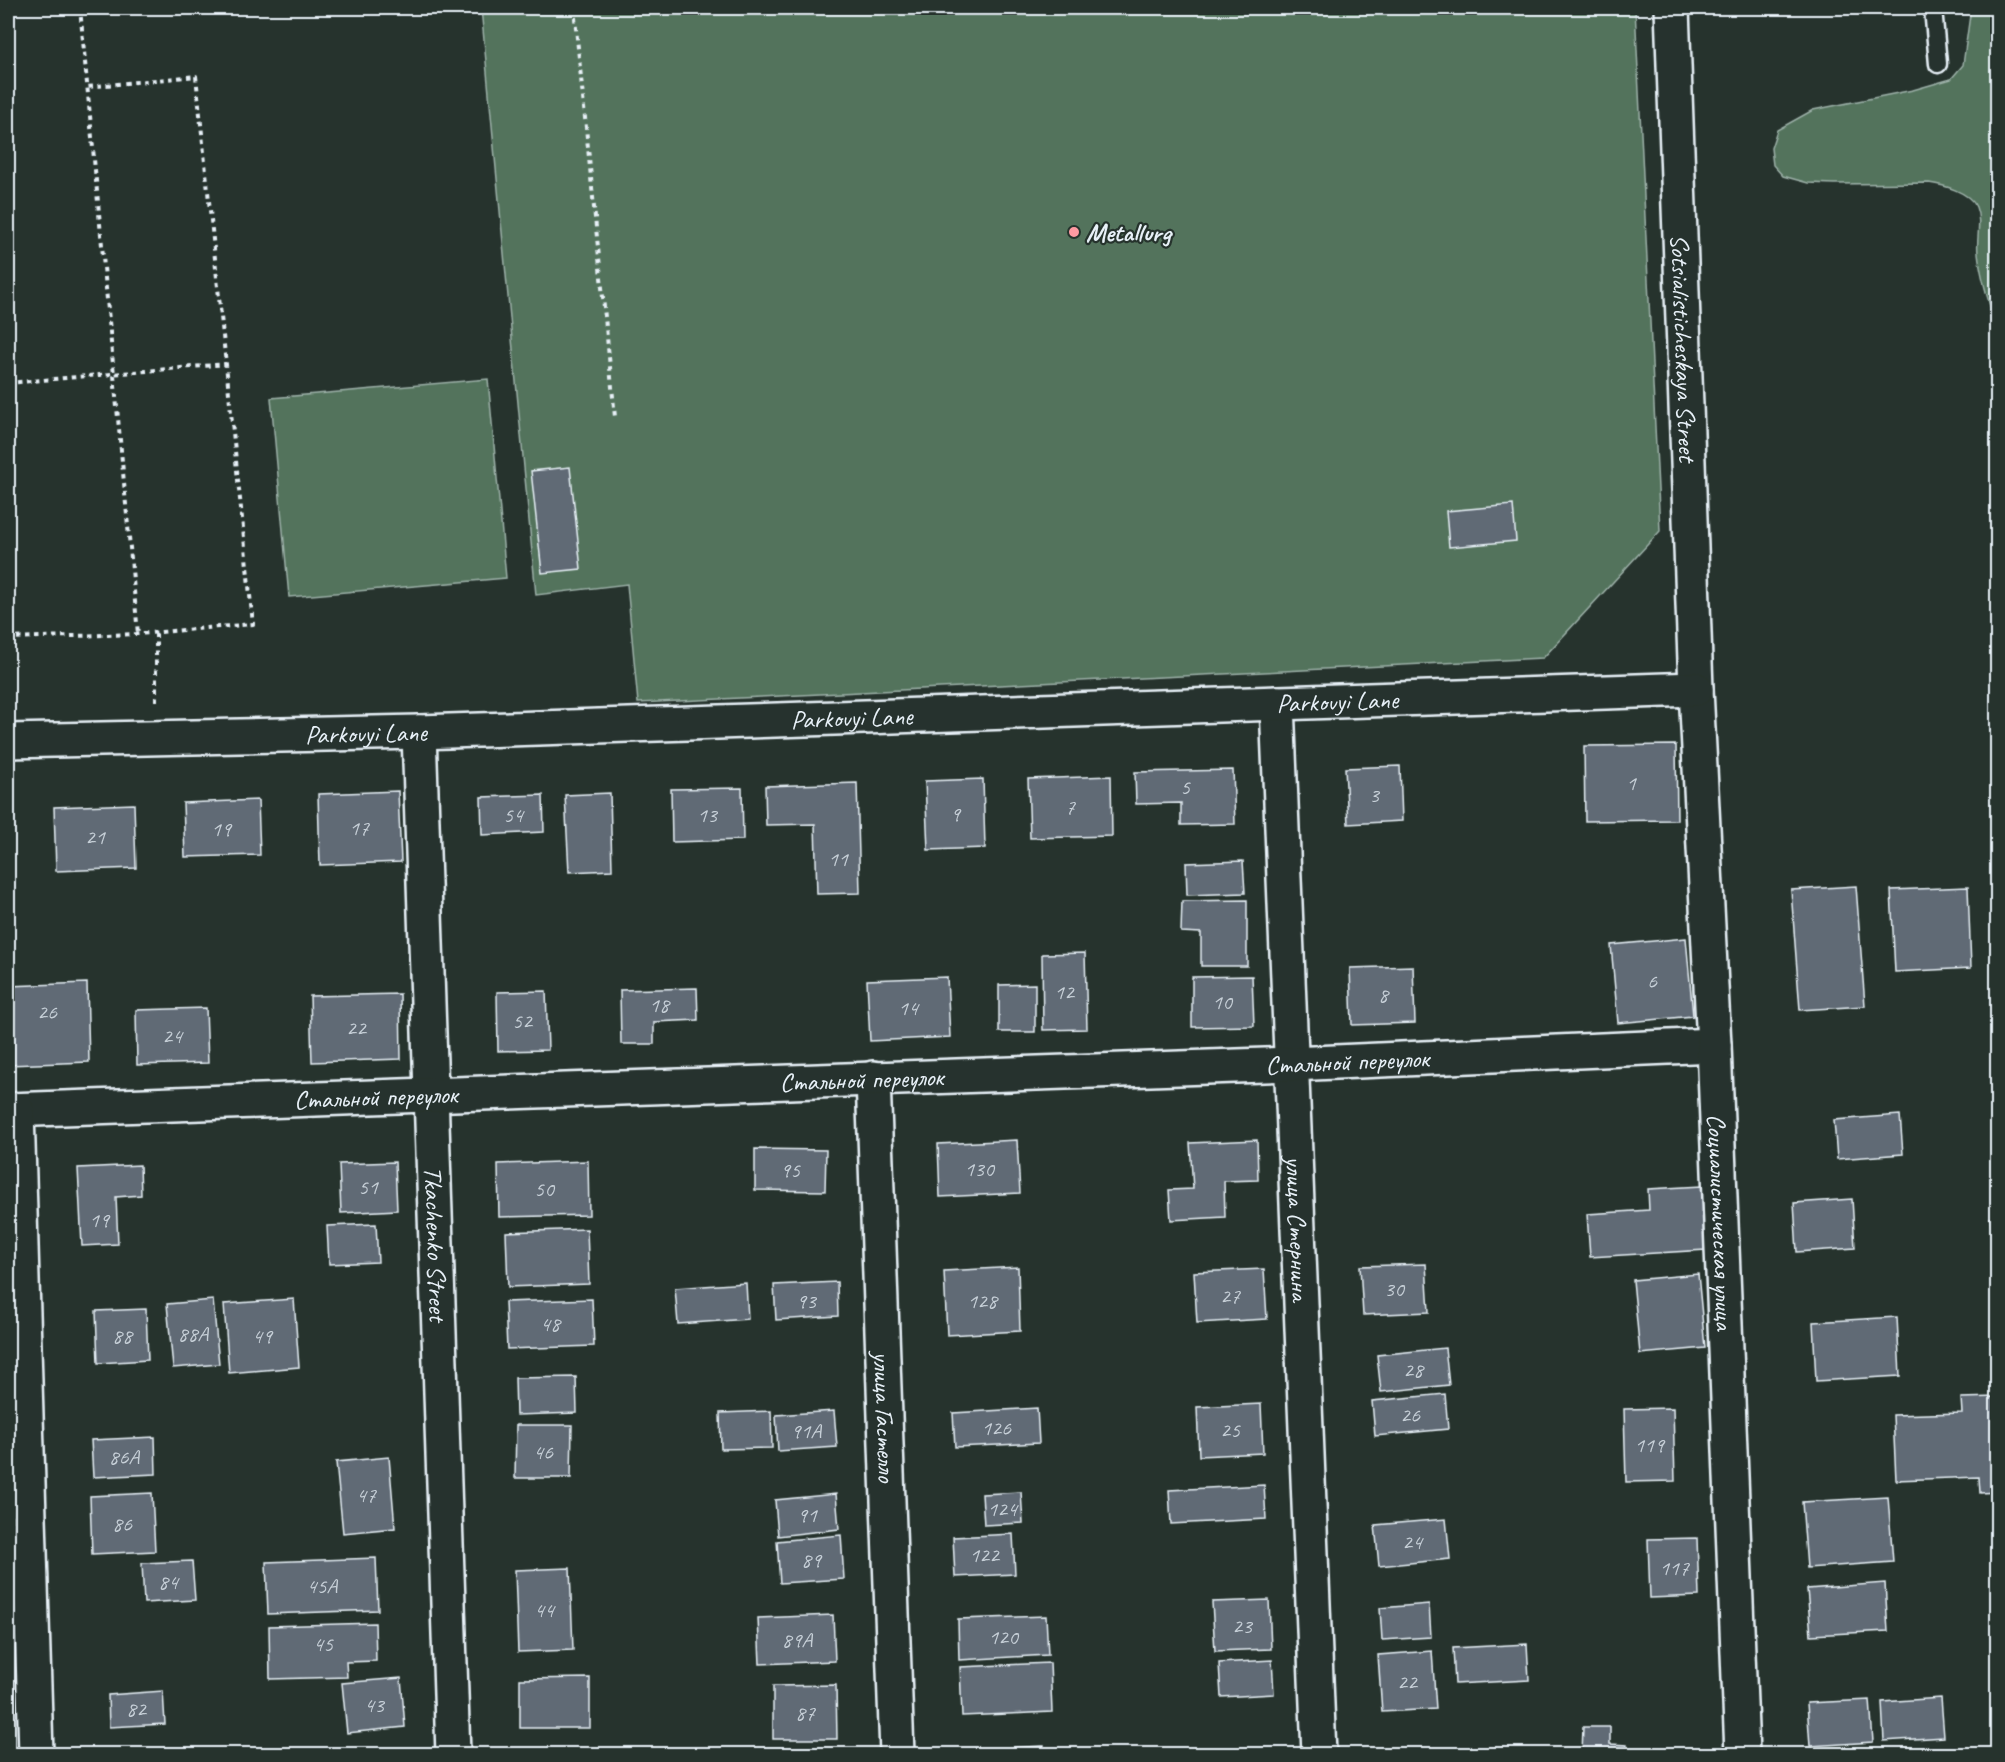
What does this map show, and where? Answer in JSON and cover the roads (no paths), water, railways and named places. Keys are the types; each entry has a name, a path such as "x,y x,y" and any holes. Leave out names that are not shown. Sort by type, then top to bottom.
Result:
{"street":[{"name":"Sotsialisticheskaya Street","path":"1672,8 1696,689"},
{"name":"Parkovyi Lane","path":"8,741 419,732 1696,689"},
{"name":"Социалистическая улица","path":"1696,689 1714,1044 1742,1755"},
{"name":"улица Стернина","path":"1277,703 1319,1755"},
{"name":"Tkachenko Street","path":"419,732 453,1755"},
{"name":"Стальной переулок","path":"12,1110 1292,1064 1714,1044"},
{"name":"улица Гастелло","path":"873,1078 897,1755"},
{"path":"12,1110 36,1755"}],"lane":[{"path":"1933,8 1938,64"}],"place":[{"name":"Metallurg","path":"1074,232"}]}
